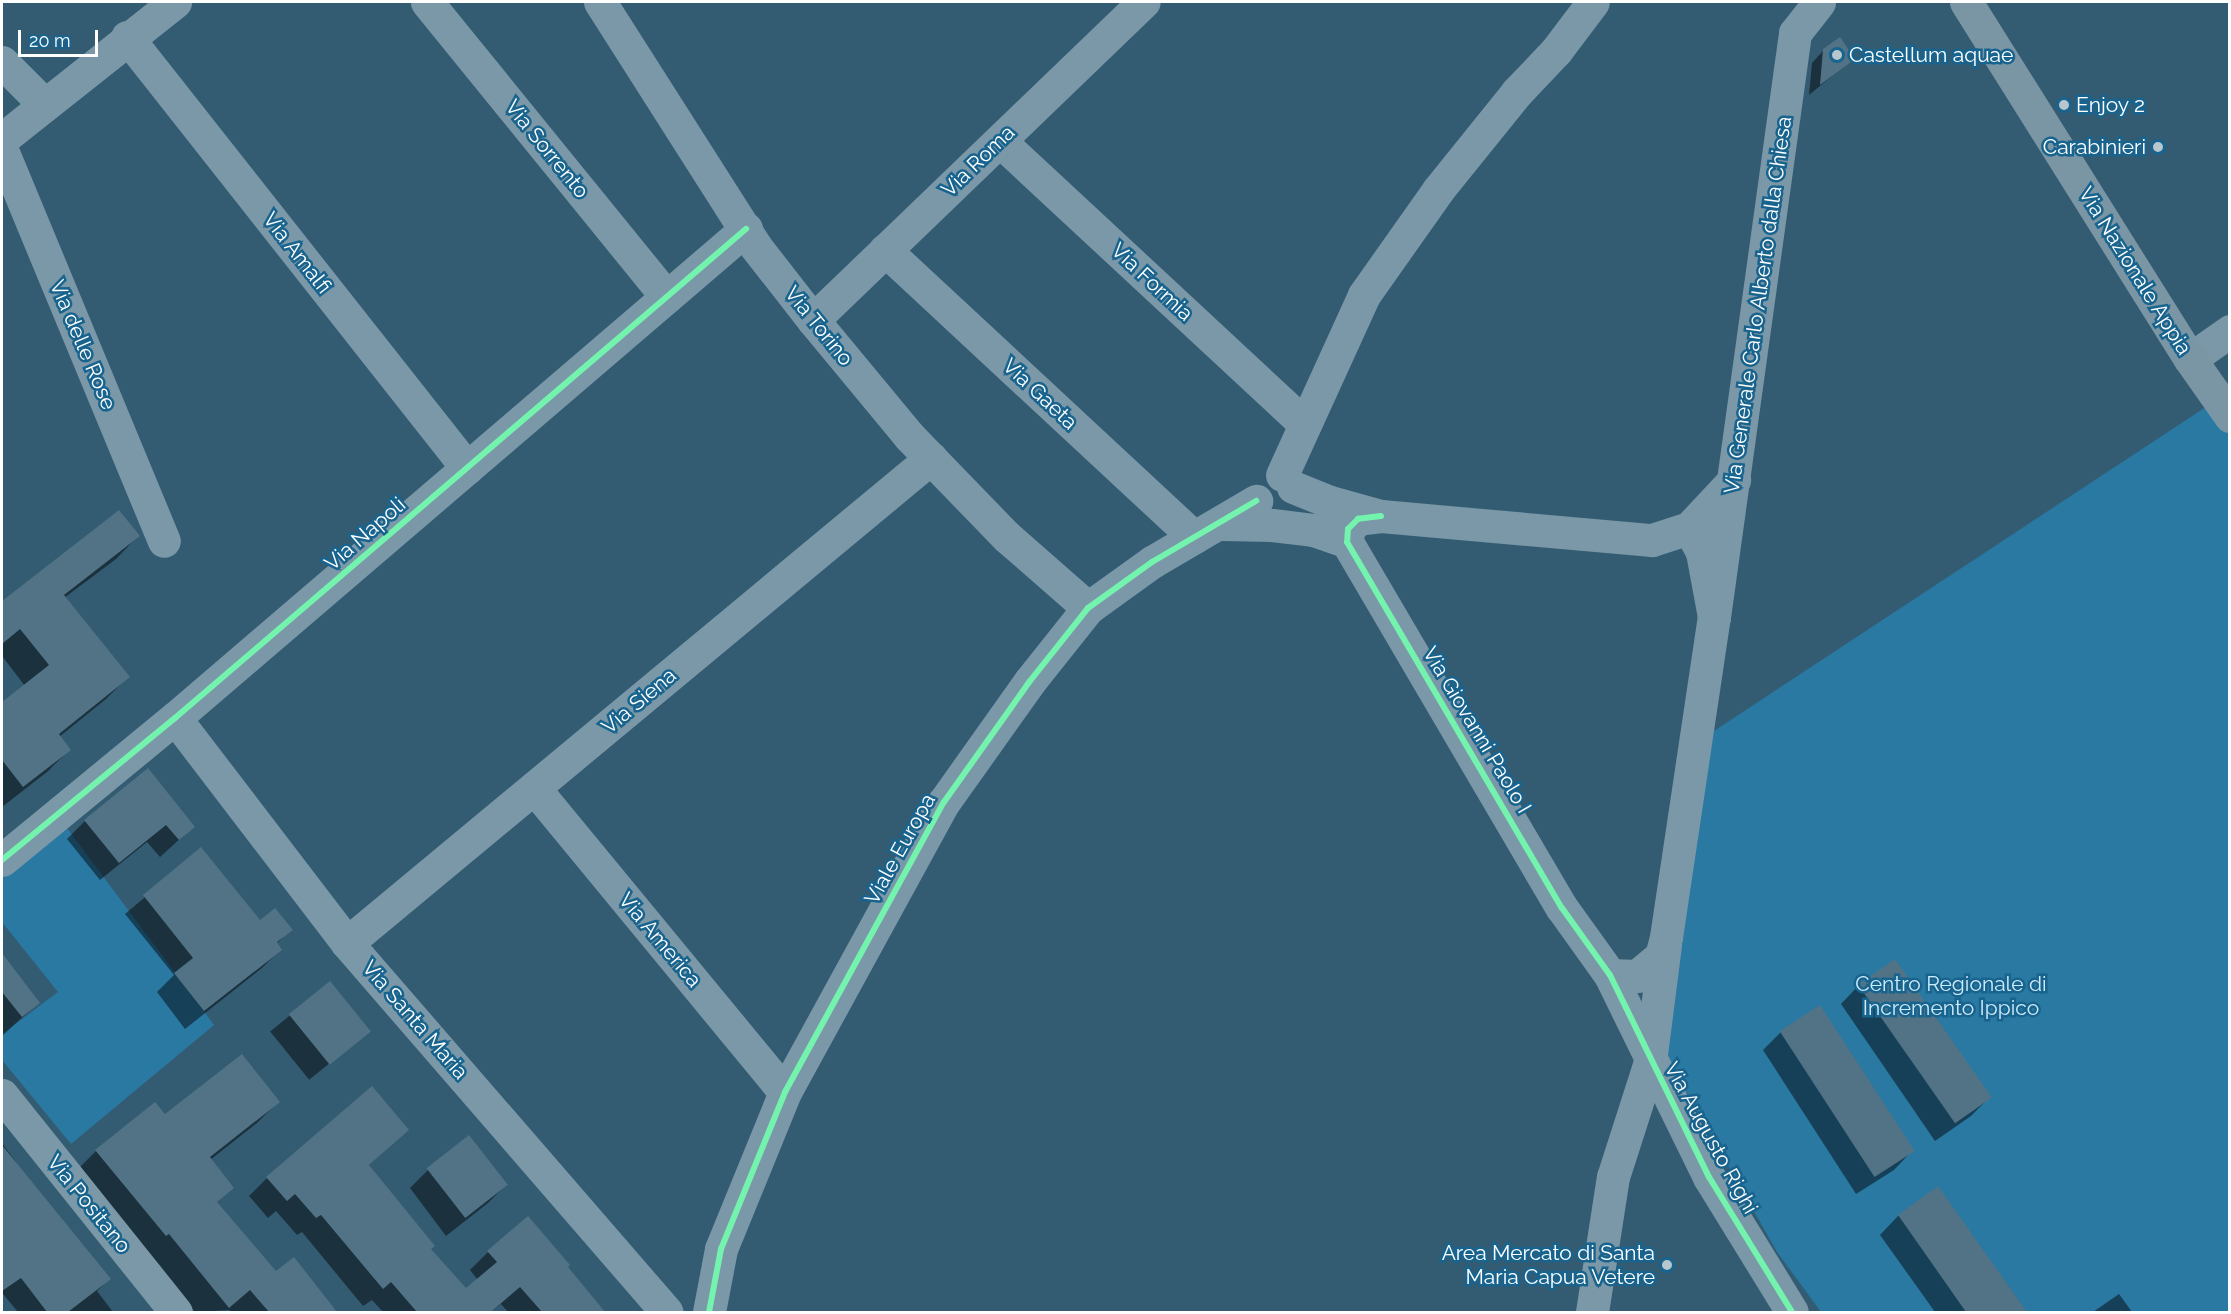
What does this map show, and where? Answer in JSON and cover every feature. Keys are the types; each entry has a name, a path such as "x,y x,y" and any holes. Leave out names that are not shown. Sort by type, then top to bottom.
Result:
{"main road":[{"name":"Via Nazionale Appia","path":"1966,2 2190,359 2229,416"}],"street":[{"path":"2,139 127,37 175,2"},
{"name":"Via Sorrento","path":"427,2 667,297"},
{"name":"Via Torino","path":"600,2 756,246 813,320 909,436 1007,537 1088,608"},
{"name":"Via Roma","path":"813,320 1144,2"},
{"path":"1593,2 1556,51 1517,92 1438,190 1364,295 1305,424 1288,481 1330,502 1381,516 1652,540 1689,528 1734,480"},
{"name":"Via Generale Carlo Alberto dalla Chiesa","path":"1714,617 1795,33 1819,2"},
{"name":"Via Amalfi","path":"127,37 467,468"},
{"path":"2,63 44,104"},
{"name":"Via Formia","path":"1000,141 1305,424"},
{"name":"Via delle Rose","path":"2,150 164,541"},
{"name":"Via Napoli","path":"2,860 175,718 746,229"},
{"name":"Via Gaeta","path":"885,250 1207,531"},
{"path":"2190,359 2229,331"},
{"name":"Via Siena","path":"347,943 931,458"},
{"name":"Viale Europa","path":"709,1312 721,1249 785,1092 944,802 1030,681 1088,608 1152,562 1256,501 1265,511 1278,513 1290,507 1295,494 1288,481"},
{"path":"1207,531 1272,525 1313,530 1347,542 1348,529 1358,519 1381,516"},
{"path":"1610,975 1637,976 1661,956 1666,938 1714,617 1702,552 1689,528"},
{"name":"Via Giovanni Paolo I","path":"1347,542 1562,908 1610,975"},
{"name":"Via Santa Maria","path":"175,718 347,943 667,1312"},
{"name":"Via America","path":"534,788 785,1092"},
{"name":"Via Augusto Righi","path":"1650,1062 1666,938"},
{"name":"Via Augusto Righi","path":"1610,975 1650,1062 1709,1177 1792,1312"},
{"path":"1592,1312 1613,1177 1650,1062"},
{"name":"Via Positano","path":"2,1095 176,1312"}],"green space":[{"name":"Centro Regionale di Incremento Ippico","path":"2218,399 2230,416 2229,1312 1821,1312 1777,1252 1661,1047 1714,731"},
{"path":"64,824 214,1025 71,1144 2,1060 2,1034 58,992 2,922 2,874"}],"building":[{"name":"Castellum aquae","path":"1840,37 1855,59 1820,85 1823,49"},
{"path":"119,510 140,536 64,595 130,677 59,734 71,750 23,787 2,760 2,702 49,665 20,629 2,644 2,601"},
{"path":"148,768 195,827 179,840 166,825 119,863 84,820"},
{"path":"201,847 260,920 275,908 293,930 277,942 282,950 204,1011 174,973 193,958 143,895"},
{"path":"2,953 40,1003 22,1017 2,992"},
{"path":"1895,959 1992,1097 1955,1123 1858,985"},
{"path":"330,981 371,1032 330,1065 289,1014"},
{"path":"1820,1005 1915,1151 1875,1177 1780,1031"},
{"path":"242,1054 280,1102 210,1157 234,1188 217,1202 276,1271 294,1257 337,1312 269,1312 250,1290 229,1308 169,1234 166,1236 95,1150 155,1102 165,1114"},
{"path":"372,1086 409,1130 369,1165 435,1246 431,1249 466,1288 497,1262 487,1251 528,1216 570,1265 568,1267 605,1312 542,1312 520,1287 491,1312 417,1312 391,1282 383,1289 321,1215 316,1218 295,1194 287,1201 266,1177"},
{"path":"469,1135 508,1185 465,1218 426,1168"},
{"path":"2,1145 111,1279 68,1312 47,1312 21,1278 2,1291"},
{"path":"1938,1186 2027,1312 1966,1312 1898,1215"}],"cycle path":[{"path":"2,860 175,718 746,229"},
{"path":"709,1312 721,1249 785,1092 944,802 1030,681 1088,608 1152,562 1256,501"},
{"path":"1381,516 1358,519 1348,529 1347,542 1562,908 1610,975 1709,1177 1792,1312"}],"place":[{"name":"Castellum aquae","path":"1837,55"},
{"name":"Enjoy 2","path":"2064,105"},
{"name":"Carabinieri","path":"2158,147"},
{"name":"Area Mercato di Santa Maria Capua Vetere","path":"1667,1265"}]}
